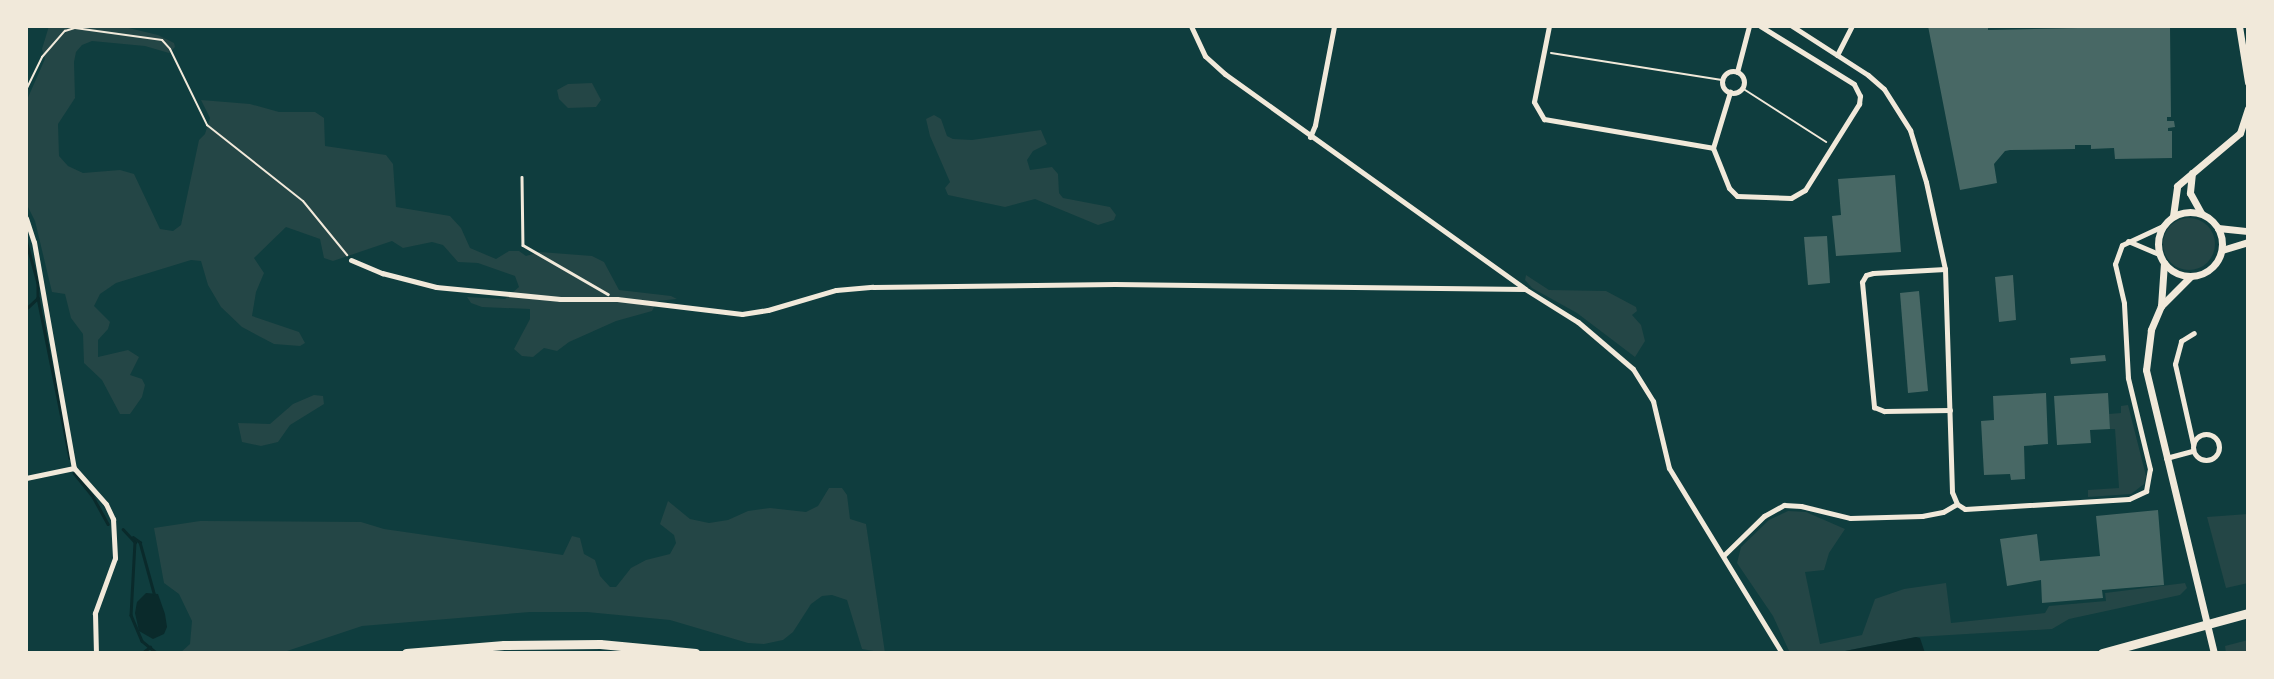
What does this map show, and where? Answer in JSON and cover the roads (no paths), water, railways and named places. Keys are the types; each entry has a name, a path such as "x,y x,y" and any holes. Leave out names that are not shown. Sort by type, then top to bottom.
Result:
{"highway":[{"path":"2102,653 2248,613"},
{"path":"406,653 504,645 600,644 696,653"}],"street":[{"path":"1191,26 1197,42 1213,64 1310,137 1524,288 1578,322 1633,369 1653,401 1669,468 1724,555 1782,653"},
{"path":"1310,137 1315,125 1334,26"},
{"path":"1549,26 1534,102 1544,119 1713,148"},
{"path":"1737,72 1750,26"},
{"path":"1730,92 1713,148 1732,192 1741,197 1785,199 1805,190 1859,104 1859,90 1854,84 1760,26"},
{"path":"1792,26 1884,89 1910,130 1926,182 1945,269 1952,492 1957,504 1964,509 1992,509 2129,499 2146,491 2150,469 2128,378 2124,303 2115,264 2117,252 2128,241 2163,226 2173,216 2182,212 2201,214"},
{"path":"1837,55 1852,26"},
{"path":"2239,26 2248,82"},
{"path":"1728,72 1737,72 1743,78 1742,88 1730,92 1723,86 1722,80 1728,72"},
{"path":"2173,216 2177,186 2240,133 2248,108"},
{"path":"2192,174 2190,193 2201,214 2218,228 2248,231"},
{"path":"26,218 34,242 73,447 74,468 106,504 114,519 115,558 95,613 96,653"},
{"path":"2163,226 2157,245 2159,254 2164,263 2181,275 2191,276 2208,271 2222,250 2248,242"},
{"path":"2218,228 2222,250"},
{"path":"2128,241 2159,254"},
{"path":"351,260 382,273 436,287 560,299 617,299 742,314 768,310 836,290 873,286 1144,284 1524,288"},
{"path":"2164,263 2161,306 2151,330 2146,370 2214,653"},
{"path":"1945,269 1873,273 1866,275 1862,282 1874,407 1884,411 1950,410"},
{"path":"2161,306 2191,276"},
{"path":"2193,444 2196,437 2206,434 2214,436 2218,444 2216,455 2208,459 2199,458 2193,451 2175,364 2181,341 2194,333"},
{"path":"2166,458 2193,451"},
{"path":"26,478 74,468"},
{"path":"1724,555 1764,516 1784,505 1801,506 1850,518 1922,516 1943,512 1957,504"}],"lane":[{"path":"522,177 523,244 608,294"}],"waterway":[{"path":"26,240 38,283 38,298 70,458"},
{"path":"26,309 38,298"},
{"path":"74,473 92,495 108,524"},
{"path":"123,529 135,542 131,615 142,641 157,653"},
{"path":"133,537 140,542 154,593"},
{"path":"142,653 150,647"}]}
